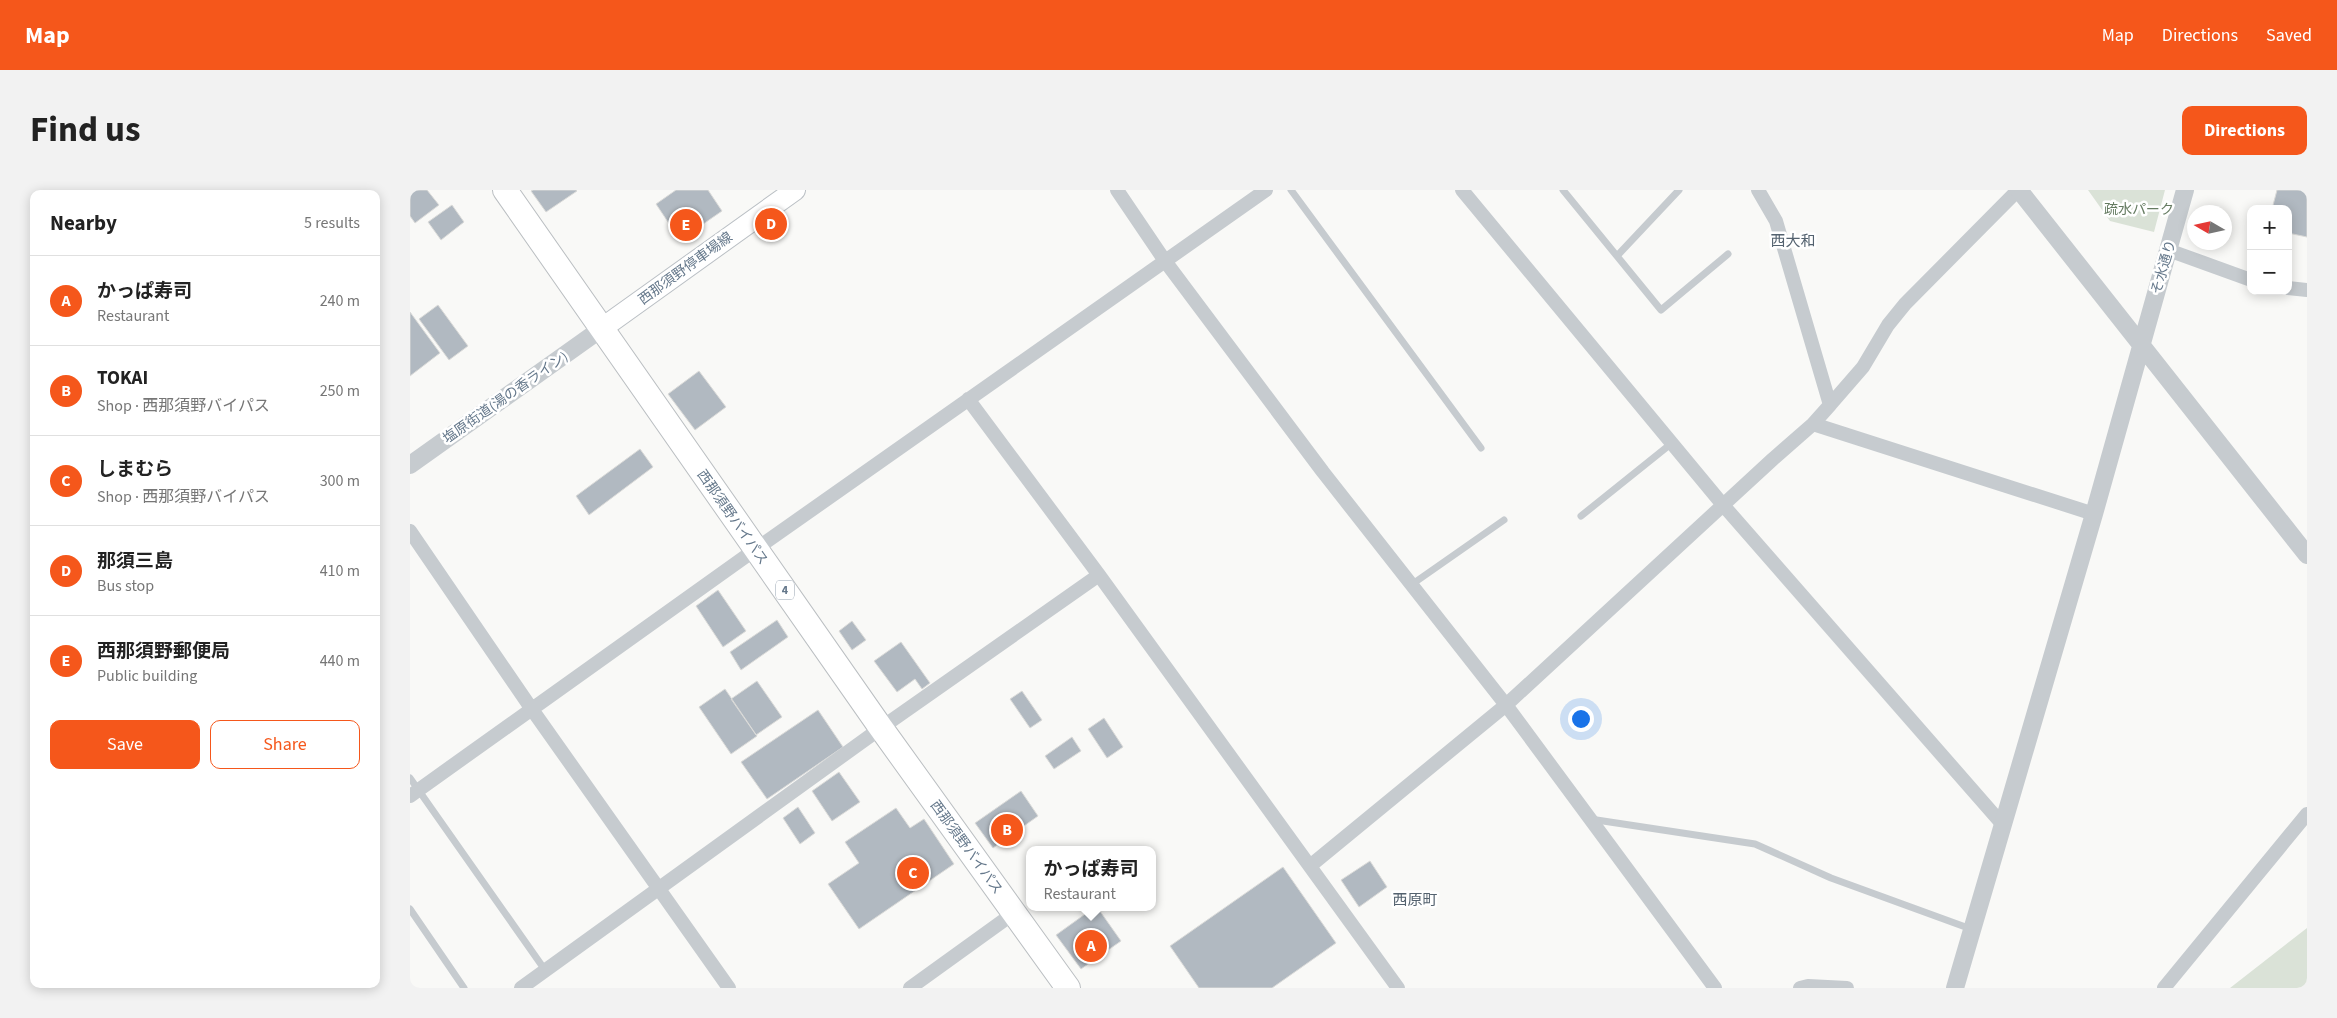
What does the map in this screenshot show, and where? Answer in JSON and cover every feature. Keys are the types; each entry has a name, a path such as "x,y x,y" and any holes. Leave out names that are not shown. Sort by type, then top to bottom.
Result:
{"highway":[{"name":"西那須野バイパス","path":"505,190 881,728 1068,988"}],"main road":[{"name":"西那須野停車場線","path":"601,329 795,190"}],"street":[{"path":"1117,190 1165,261 1322,472 1506,705 1715,988"},
{"path":"414,793 531,708 1266,190"},
{"path":"1462,190 1723,505 2003,825"},
{"path":"1758,190 1776,221 1830,405"},
{"path":"1310,866 1506,705 1813,424 1863,367 1888,325 1905,304 2018,190 2142,343 2307,554"},
{"name":"そ水通り","path":"1955,988 2094,514 2184,190"},
{"path":"2168,250 2247,279"},
{"path":"2292,288 2307,290"},
{"name":"塩原街道(湯の香ライン)","path":"410,465 601,329"},
{"path":"968,400 1099,575 1398,988"},
{"path":"1813,424 2094,514"},
{"path":"410,531 531,708 729,988"},
{"path":"521,988 881,728 1099,575"},
{"path":"2166,987 2307,814"},
{"path":"910,988 1014,913"},
{"path":"1800,988 1808,986 1847,988"}],"lane":[{"path":"1291,190 1481,448"},
{"path":"1617,256 1679,190"},
{"path":"1567,191 1661,310 1728,254"},
{"path":"1582,516 1672,443"},
{"path":"1411,585 1504,520"},
{"path":"410,778 414,793 546,970"},
{"path":"1590,819 1755,844 1831,878 1972,930"},
{"path":"410,909 464,988"}],"green space":[{"name":"疏水パーク","path":"2088,190 2165,190 2154,232 2110,221"},
{"path":"2307,928 2307,988 2230,988"}],"building":[{"path":"410,190 427,190 439,205 415,223 410,216"},
{"path":"676,190 708,190 722,211 680,240 656,204"},
{"path":"2277,190 2307,190 2307,237 2292,234 2292,205 2273,205"},
{"path":"531,191 577,191 546,212"},
{"path":"452,205 464,222 441,240 428,222"},
{"path":"438,305 468,346 449,360 419,319"},
{"path":"410,312 440,353 410,376"},
{"path":"699,371 726,407 695,430 668,394"},
{"path":"640,449 653,467 589,515 576,496"},
{"path":"718,590 746,631 723,647 696,606"},
{"path":"777,620 788,637 741,670 730,652"},
{"path":"852,621 866,640 852,650 839,631"},
{"path":"901,642 930,683 922,689 915,679 897,692 874,661"},
{"path":"757,681 782,717 756,735 731,699"},
{"path":"725,689 757,736 731,754 699,707"},
{"path":"1022,691 1042,720 1030,728 1010,699"},
{"path":"818,710 843,747 767,799 741,762"},
{"path":"1104,718 1123,747 1107,758 1088,729"},
{"path":"1072,737 1081,751 1054,769 1045,756"},
{"path":"839,772 860,802 832,821 812,791"},
{"path":"1021,791 1038,816 993,848 975,823"},
{"path":"798,807 815,833 800,844 783,818"},
{"path":"896,808 910,828 924,819 954,864 859,929 828,884 859,863 845,842"},
{"path":"1370,861 1387,887 1359,907 1341,880"},
{"path":"1283,867 1336,943 1272,988 1199,988 1170,946"},
{"path":"1089,911 1100,911 1121,941 1081,969 1056,935"}],"place":[{"name":"那須三島","path":"771,224"},
{"name":"西那須野郵便局","path":"686,225"},
{"name":"TOKAI","path":"1007,830"},
{"name":"しまむら","path":"913,873"},
{"name":"かっぱ寿司","path":"1091,946"}],"district":[{"name":"西大和","path":"1793,241"},
{"name":"西原町","path":"1415,900"}]}
